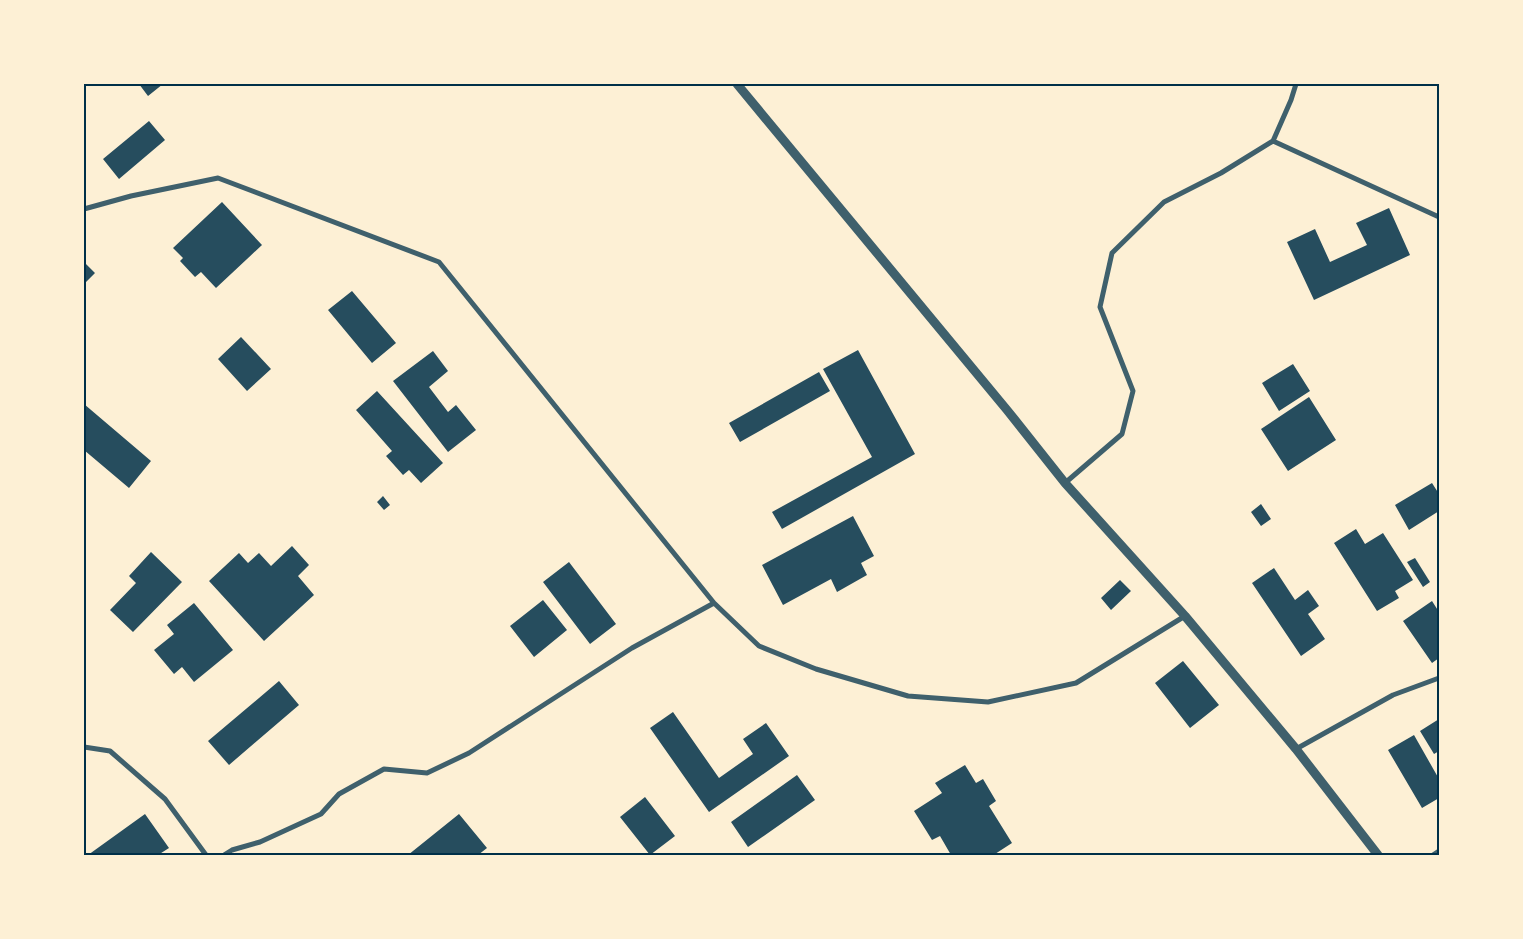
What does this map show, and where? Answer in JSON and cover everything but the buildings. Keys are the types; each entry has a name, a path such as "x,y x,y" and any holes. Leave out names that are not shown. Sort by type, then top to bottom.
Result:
{"street":[{"path":"737,84 1007,410 1065,483 1185,616 1296,749 1378,855"},
{"path":"1065,483 1122,434 1133,390 1100,307 1112,253 1164,202 1221,173 1273,141 1296,84"},
{"path":"1273,141 1439,217"},
{"path":"84,209 131,196 218,178 440,262 714,603 759,646 816,669 908,696 988,702 1076,683 1185,616"},
{"path":"224,855 232,850 260,842 321,814 339,794 384,769 427,773 469,753 632,648 714,603"},
{"path":"1296,749 1393,695 1439,678"},
{"path":"84,747 110,751 165,799 206,855"},
{"path":"1433,855 1439,851"}]}
